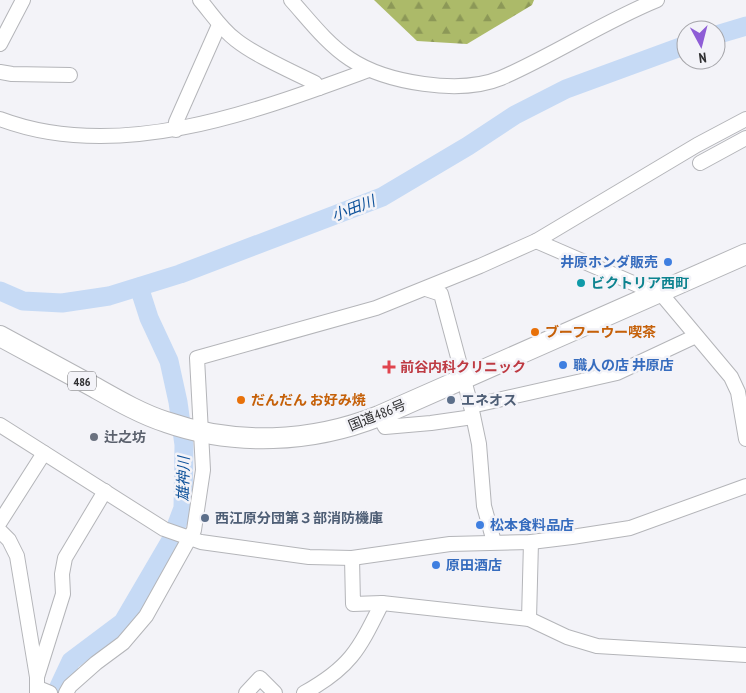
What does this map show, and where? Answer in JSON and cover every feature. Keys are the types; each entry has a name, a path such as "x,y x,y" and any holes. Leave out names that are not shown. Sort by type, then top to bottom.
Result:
{"highway":[{"name":"国道486号","path":"0,336 132,408 166,422 200,432 247,438 289,438 333,432 379,416 746,254"}],"street":[{"path":"0,44 23,0"},
{"path":"200,0 218,20 219,25 237,41 319,88"},
{"path":"290,0 321,34 349,58 369,70 420,83 446,86 499,79 657,0"},
{"path":"176,130 176,122 219,25"},
{"path":"0,120 59,133 83,136 147,134 176,130 319,88 369,70"},
{"path":"0,72 70,75"},
{"path":"66,693 70,686 96,663 123,643 146,616 194,530 203,470 198,358 336,320 426,289 536,240 697,145 746,119"},
{"path":"700,163 746,138"},
{"path":"697,145 730,147"},
{"path":"536,240 663,296 718,359 734,384 738,392 746,439"},
{"path":"426,289 441,294 464,378 479,444 484,506 494,542"},
{"path":"379,416 385,427 431,424 472,411 617,373 696,336"},
{"path":"0,425 164,529 201,542 309,556 352,558 409,548 494,542 532,542 630,528 746,486"},
{"path":"0,522 44,453"},
{"path":"41,688 63,594 62,574 65,558 105,491"},
{"path":"0,531 9,540 17,556 41,688"},
{"path":"529,619 532,542"},
{"path":"352,558 353,604 382,603 529,619 567,637 597,646 746,655"},
{"path":"304,693 343,669 359,649 382,603"},
{"path":"246,693 260,678 275,693"}],"green space":[{"path":"374,0 534,0 532,5 467,44 417,41"}],"waterway":[{"name":"小田川","path":"726,32 746,26"},
{"name":"小田川","path":"0,291 23,301 62,303 109,296 180,274 382,197 468,146 515,115 566,89 676,49"},
{"name":"雄神川","path":"56,693 71,661 123,622 171,540 183,508 184,445 178,402 169,361 149,318 139,287"}],"place":[{"name":"井原ホンダ販売","path":"668,262"},
{"name":"ビクトリア西町","path":"581,283"},
{"name":"ブーフーウー喫茶","path":"535,332"},
{"name":"職人の店 井原店","path":"563,365"},
{"name":"前谷内科クリニック","path":"389,367"},
{"name":"だんだん お好み焼","path":"241,400"},
{"name":"エネオス","path":"451,400"},
{"name":"辻之坊","path":"94,437"},
{"name":"西江原分団第３部消防機庫","path":"205,518"},
{"name":"松本食料品店","path":"480,525"},
{"name":"原田酒店","path":"436,565"}]}
